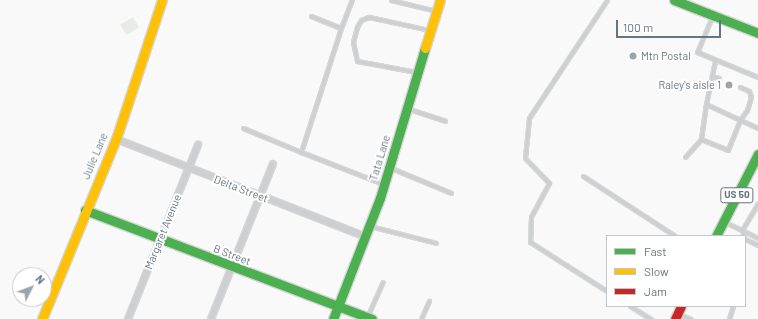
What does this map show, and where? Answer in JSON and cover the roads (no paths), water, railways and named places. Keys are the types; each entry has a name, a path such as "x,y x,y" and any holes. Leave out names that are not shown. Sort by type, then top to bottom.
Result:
{"main road":[{"name":"Julie Lane","path":"42,319 85,210 116,139 162,0"},
{"name":"Tata Lane","path":"334,319 366,237 390,167 440,0"},
{"path":"674,0 758,33"},
{"name":"US 50","path":"717,235 758,154"},
{"name":"B Street","path":"85,210 231,268 370,318"}],"street":[{"name":"Delta Street","path":"116,139 189,169 366,237"},
{"name":"Margaret Avenue","path":"128,319 198,145"},
{"path":"211,319 273,164"}],"lane":[{"path":"302,152 341,28 352,0"},
{"path":"391,0 436,12"},
{"path":"606,290 530,242 531,216 549,183 525,158 529,118 607,0"},
{"path":"712,15 698,52 715,61 758,77"},
{"path":"311,16 341,28"},
{"path":"418,72 357,61 353,42 357,27 361,20 369,17 431,31"},
{"path":"684,157 701,139 706,104 715,61"},
{"path":"712,76 719,78"},
{"path":"701,139 728,150 751,97 749,91 740,87"},
{"path":"706,104 758,128"},
{"path":"408,108 445,121"},
{"path":"243,128 384,184"},
{"path":"390,167 451,193"},
{"path":"583,176 673,235"},
{"path":"743,235 742,230 758,204"},
{"path":"724,221 758,238"},
{"path":"370,226 436,243"},
{"path":"746,238 758,245"},
{"path":"370,318 384,282"},
{"path":"420,319 429,301"},
{"path":"729,319 733,307"},
{"path":"637,308 651,319"},
{"path":"678,313 691,319"}],"place":[{"name":"Mtn Postal","path":"633,56"},
{"name":"Raley's aisle 1","path":"729,85"}]}
